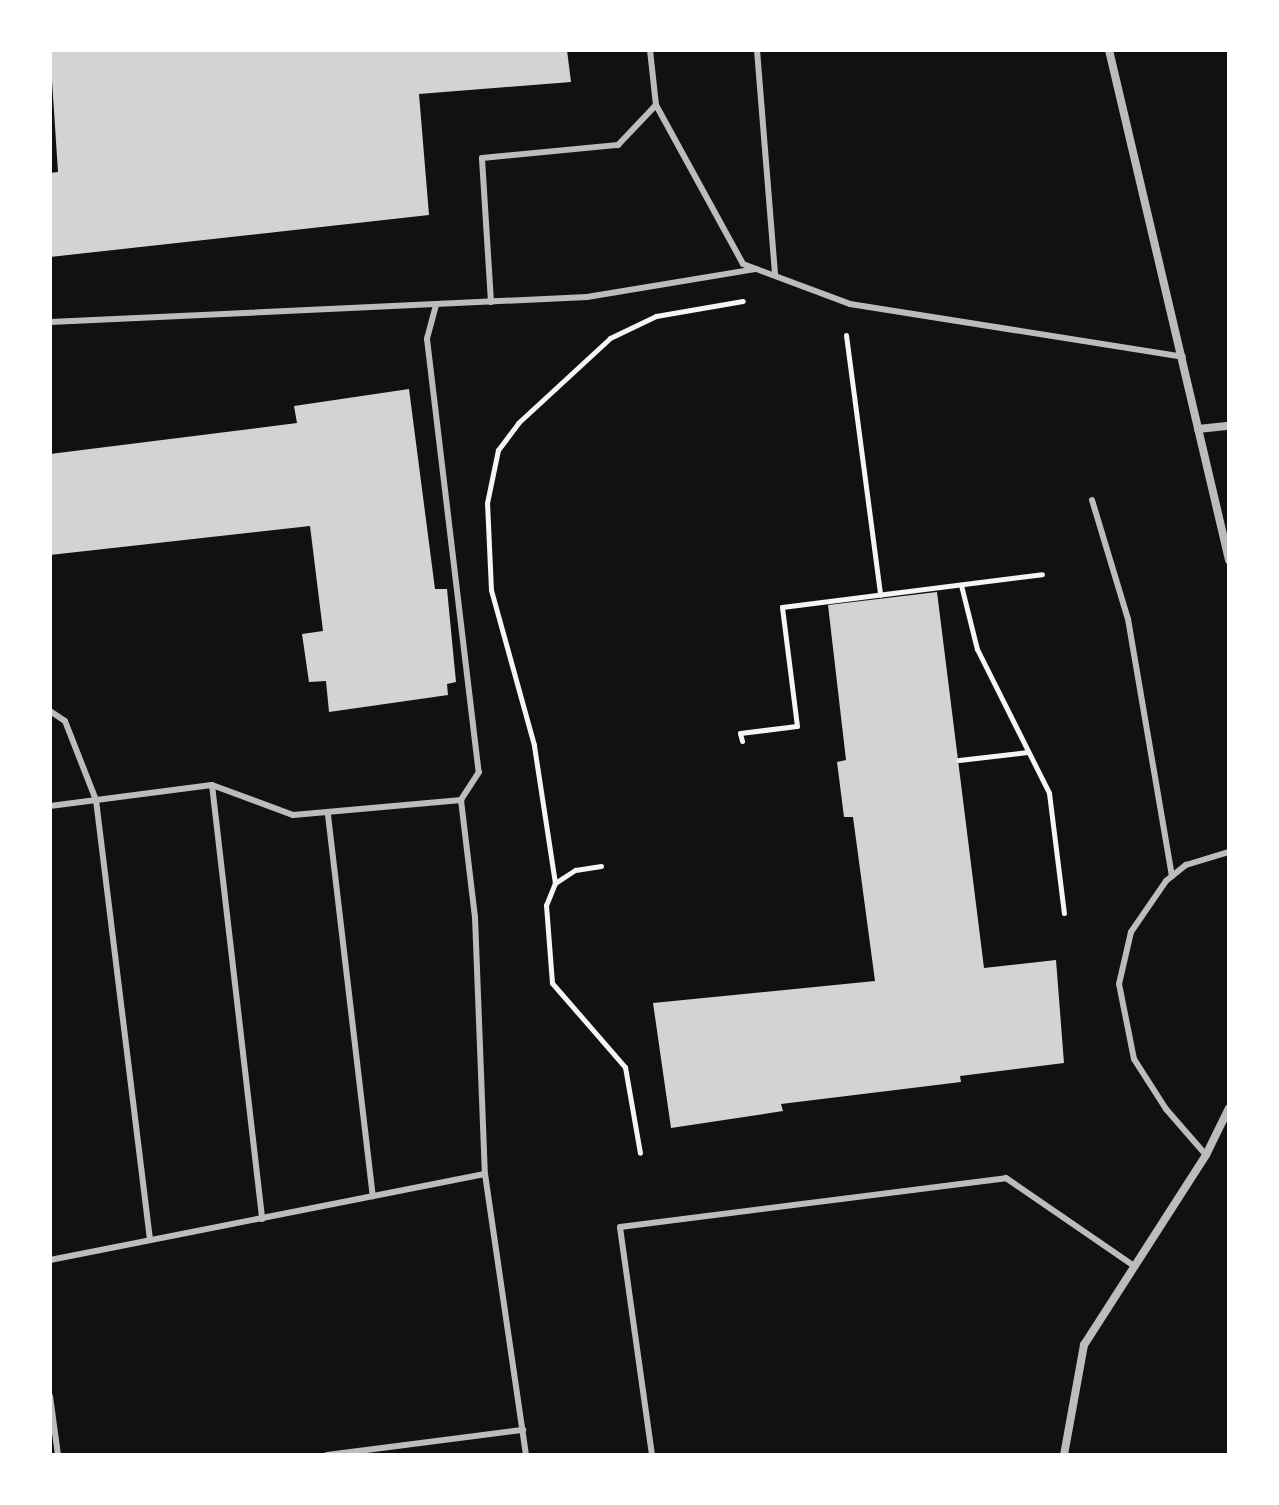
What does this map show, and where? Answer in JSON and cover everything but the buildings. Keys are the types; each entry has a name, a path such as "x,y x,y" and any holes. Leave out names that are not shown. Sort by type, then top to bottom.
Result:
{"street":[{"path":"1109,50 1229,560"},
{"path":"1198,429 1229,426"},
{"path":"1064,1455 1084,1345 1206,1155 1229,1108"}],"lane":[{"path":"650,50 656,105 743,264 850,304 1183,357"},
{"path":"757,50 775,275"},
{"path":"491,302 482,158 618,145 656,105"},
{"path":"50,322 587,297 757,269"},
{"path":"436,305 427,339 479,772 461,800 475,917 485,1174 526,1455"},
{"path":"1092,500 1128,619 1172,876"},
{"path":"50,711 65,721 96,800 150,1240"},
{"path":"50,806 212,785 293,815 328,815 461,800"},
{"path":"212,785 262,1219"},
{"path":"328,815 373,1196"},
{"path":"1206,1155 1166,1109 1134,1059 1120,1010 1122,953 1144,909 1172,876 1186,865 1229,852"},
{"path":"50,1260 485,1174"},
{"path":"652,1455 620,1227 1006,1178 1134,1266"},
{"path":"50,1396 58,1455"},
{"path":"327,1455 523,1430"}],"path":[{"path":"640,1153 625,1067 552,983 545,921 555,883 534,745 491,590 487,503 498,450 518,423 610,338 656,316 743,301"},
{"path":"846,335 880,595"},
{"path":"742,741 740,733 797,726 782,607 1042,574"},
{"path":"961,585 977,649 1049,793 1064,913"},
{"path":"959,760 1028,752"},
{"path":"555,883 575,870 601,866"}]}
